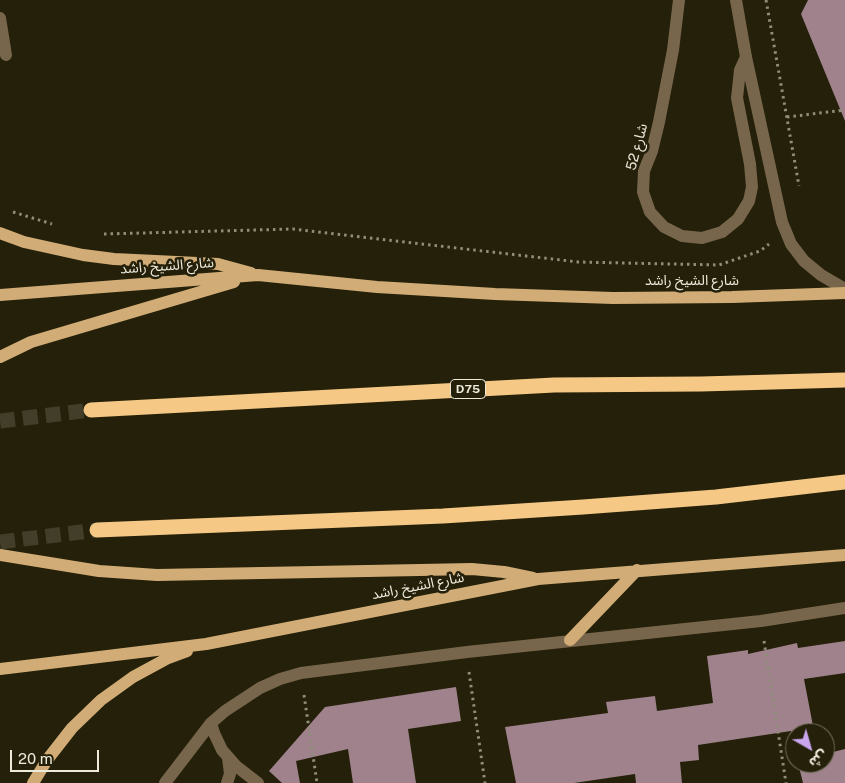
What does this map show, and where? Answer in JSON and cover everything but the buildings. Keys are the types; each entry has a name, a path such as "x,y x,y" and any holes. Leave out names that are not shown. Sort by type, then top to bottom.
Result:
{"highway":[{"name":"D75","path":"91,410 554,384 701,384 845,380"},
{"path":"97,530 443,516 574,508 716,497 845,482"}],"main road":[{"path":"0,233 31,244 83,255 114,259 218,264 258,275"},
{"name":"شارع الشيخ راشد","path":"0,295 258,275 377,287 613,298 722,297 845,291"},
{"path":"0,357 31,342 258,275"},
{"path":"0,555 99,571 157,575 472,569 504,572 538,579"},
{"name":"شارع الشيخ راشد","path":"0,669 206,644 538,579 845,555"},
{"path":"570,640 637,570"},
{"path":"33,783 47,760 72,728 101,700 133,677 168,658 206,644"}],"street":[{"name":"شارع 52","path":"679,0 671,59 659,122 652,150 644,171 643,192 650,212 654,217 664,227 682,236 702,238 722,232 738,219 749,201 752,186 750,164 737,98 740,70 746,57"},
{"name":"شارع 52","path":"736,0 746,57 782,222 792,244 804,261 845,291"},
{"path":"0,18 6,55"},
{"path":"166,783 211,723 241,699 260,688 280,679 301,673 570,640 761,621 845,608"},
{"path":"211,723 218,743 228,758 258,783"},
{"path":"228,758 230,774 228,783"}],"path":[{"path":"766,0 799,190"},
{"path":"787,117 845,110"},
{"path":"9,211 53,224"},
{"path":"98,234 293,229 578,262 719,266 760,250 775,239"},
{"path":"761,621 786,783"},
{"path":"466,652 485,783"},
{"path":"301,673 317,783"}],"tunnel":[{"path":"0,421 91,410"},
{"path":"0,542 97,530"}]}
